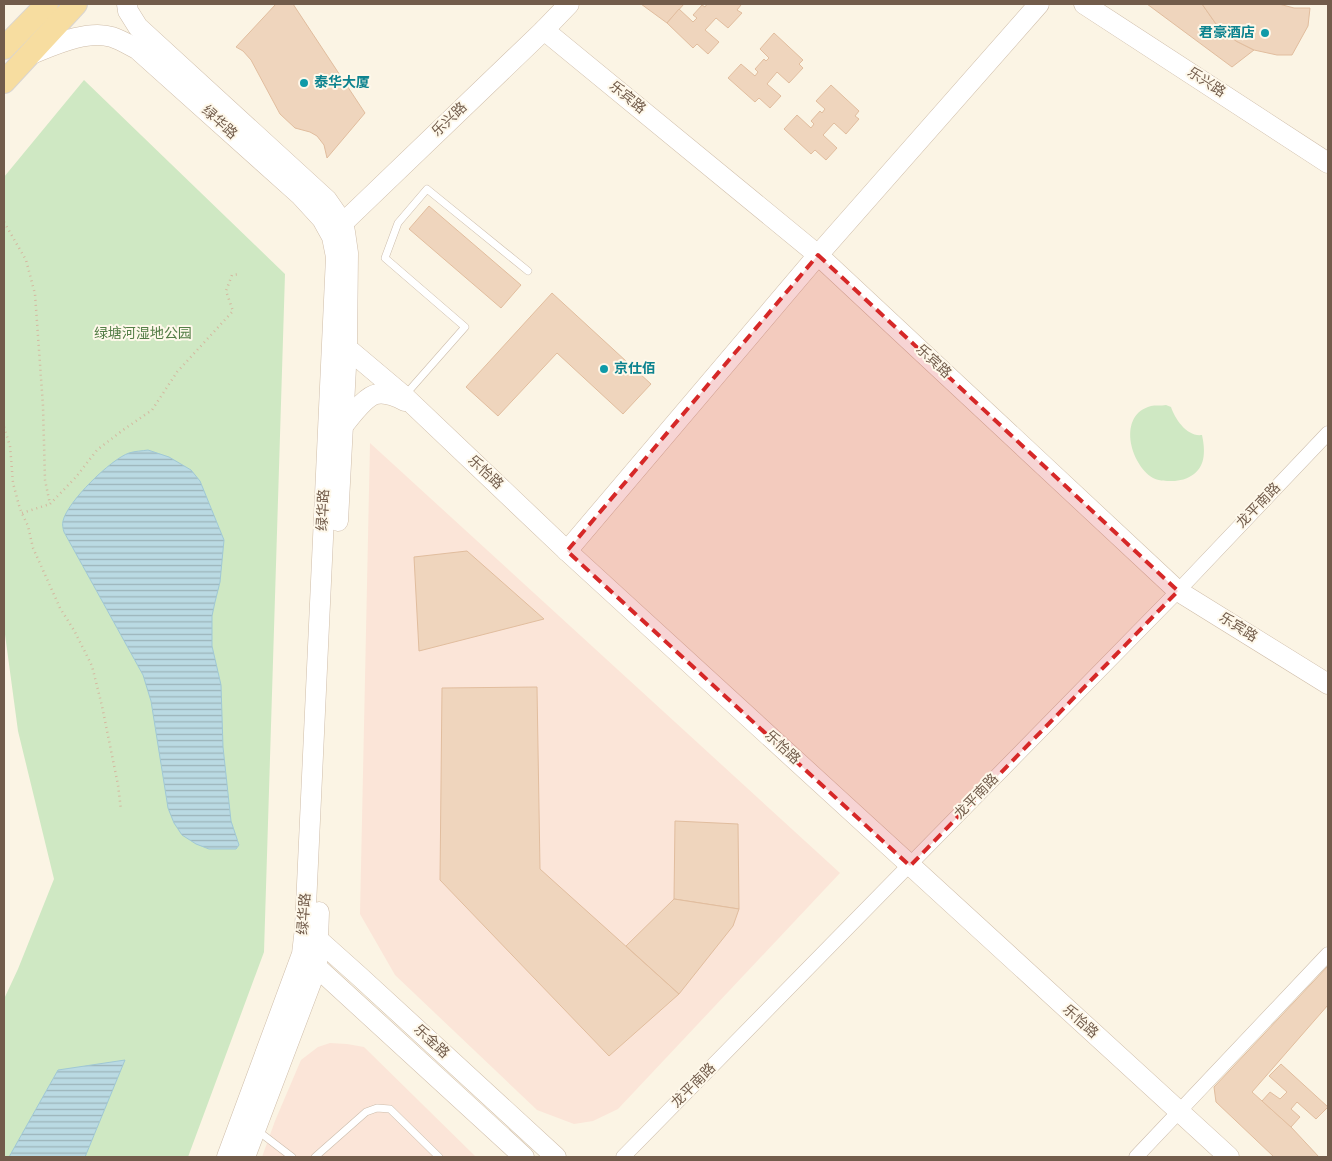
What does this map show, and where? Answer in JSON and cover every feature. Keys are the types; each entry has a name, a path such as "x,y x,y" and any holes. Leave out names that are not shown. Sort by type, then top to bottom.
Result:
{"main road":[{"path":"4,48 47,4"},
{"path":"4,82 76,4"}],"street":[{"name":"绿华路","path":"127,4 128,11 138,27 326,200 336,228"},
{"name":"乐兴路","path":"336,228 569,4"},
{"path":"568,551 818,255 1039,4"},
{"name":"乐兴路","path":"1084,4 1328,163"},
{"name":"乐宾路","path":"544,30 818,255 1178,591 1328,684"},
{"name":"绿华路","path":"27,56 64,41 90,35 111,36 137,49 300,195 322,220 345,232 348,253 339,347 311,933 317,967 245,1157"},
{"name":"绿华路","path":"227,1157 311,933 342,428 339,347"},
{"name":"乐怡路","path":"339,347 408,400 568,551 1229,1157"},
{"path":"342,428 369,398 377,394 408,400"},
{"name":"龙平南路","path":"623,1157 1178,591 1328,433"},
{"name":"乐金路","path":"311,933 556,1157"},
{"name":"乐金路","path":"302,954 524,1157"},
{"path":"1136,1157 1328,954"}],"lane":[{"path":"408,400 465,327 386,258 398,223 428,189 528,271"},
{"path":"315,1157 366,1112 377,1108 390,1109 439,1157"},
{"path":"256,1129 292,1157"}],"path":[{"path":"4,222 26,260 36,294 43,406 45,480 50,504"},
{"path":"22,513 50,504 76,477 97,450 152,410 177,372 233,311 226,290 232,275 240,274"},
{"path":"4,427 10,446 13,483 28,526 33,548 60,608 75,632 92,666 118,785 121,810"}],"highlighted area":[{"path":"818,255 1178,591 910,866 567,551"}],"shaded area":[{"path":"370,443 840,873 618,1109 593,1121 574,1124 537,1110 395,975 360,914"},
{"path":"330,1043 364,1047 476,1157 262,1157 301,1060 318,1047"}],"green space":[{"name":"绿塘河湿地公园","path":"84,80 285,274 264,952 188,1157 4,1157 4,999 54,879 18,731 4,627 4,177"},
{"path":"1166,405 1171,407 1175,417 1182,426 1191,433 1202,435 1203,440 1204,456 1201,466 1191,476 1178,481 1153,478 1138,462 1131,440 1131,429 1134,419 1140,411 1151,406"}],"water":[{"path":"148,450 169,457 191,470 200,481 224,540 220,582 212,616 212,646 221,685 223,747 231,821 239,845 236,849 209,849 196,844 182,835 174,823 168,808 151,701 143,675 63,529 63,521 72,503 101,472 129,453"},
{"path":"125,1060 85,1157 9,1157 58,1070"}],"building":[{"name":"泰华大厦","path":"276,4 293,4 365,113 327,158 324,145 317,136 295,128 280,114 251,60 243,51 236,47"},
{"path":"641,4 684,4 667,23"},
{"path":"707,4 740,4 737,10 742,13 728,28 716,18 705,30 719,42 708,54 697,44 693,48 667,23 679,9 693,22 697,18 693,15 702,5 705,7"},
{"path":"1147,4 1202,4 1216,24 1236,41 1254,50 1232,67"},
{"name":"君豪酒店","path":"1202,4 1279,4 1294,8 1310,8 1308,26 1292,55 1277,55 1254,50 1236,41 1216,24"},
{"path":"774,33 803,60 799,64 803,68 789,83 777,72 767,84 781,96 770,108 759,98 755,102 728,78 741,64 755,76 758,72 755,69 764,59 766,61 769,58 760,49"},
{"path":"831,85 859,111 855,116 859,119 846,134 834,123 823,135 837,148 826,160 815,150 811,154 784,129 797,115 811,128 814,124 811,121 820,111 822,113 825,109 816,101"},
{"path":"429,206 521,285 501,308 409,229"},
{"name":"京仕佰","path":"552,293 651,384 623,414 557,353 498,416 466,387"},
{"path":"467,551 544,619 419,651 414,557"},
{"path":"537,687 540,869 679,994 609,1056 440,880 442,688"},
{"path":"675,821 738,824 739,909 674,899"},
{"path":"674,899 739,909 733,926 679,994 626,946"},
{"path":"1328,966 1328,1005 1252,1092 1291,1127 1319,1157 1274,1157 1216,1102 1214,1087"},
{"path":"1281,1064 1328,1107 1316,1119 1297,1102 1291,1109 1300,1117 1291,1127 1262,1101 1270,1092 1280,1099 1287,1092 1269,1076"}],"place":[{"name":"君豪酒店","path":"1265,33"},
{"name":"泰华大厦","path":"304,83"},
{"name":"京仕佰","path":"604,369"}]}
